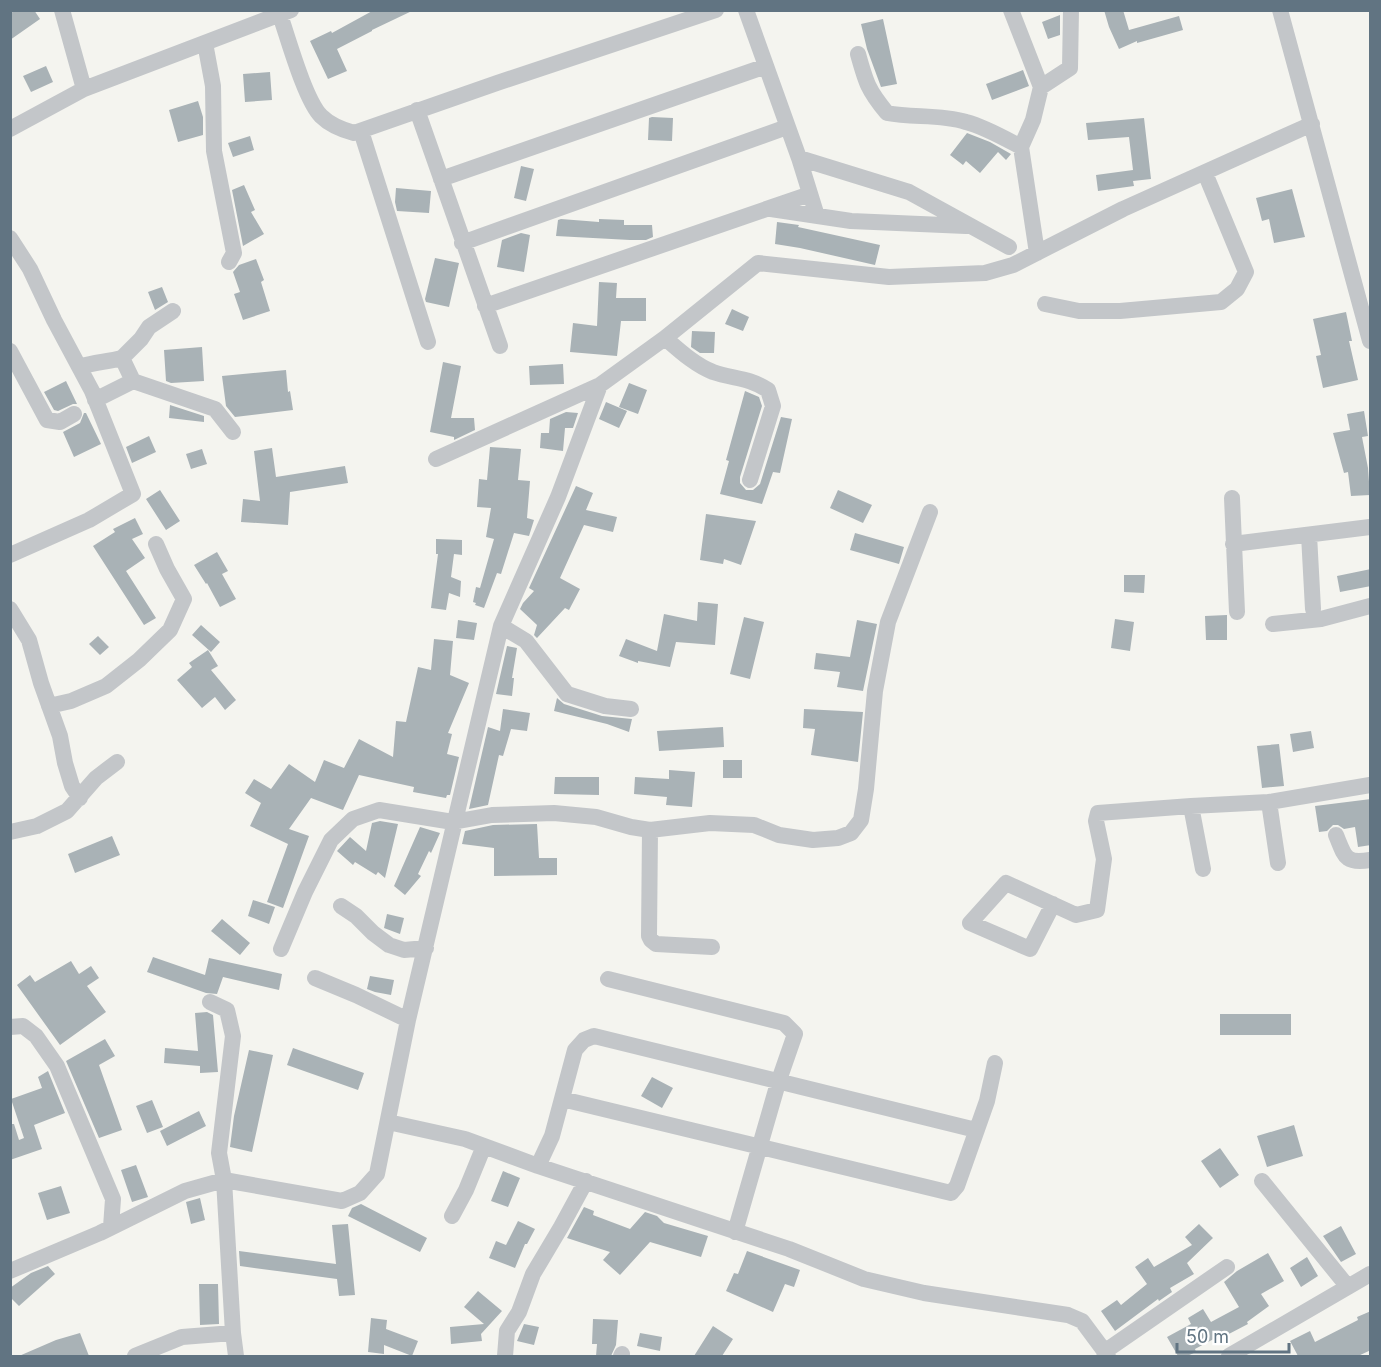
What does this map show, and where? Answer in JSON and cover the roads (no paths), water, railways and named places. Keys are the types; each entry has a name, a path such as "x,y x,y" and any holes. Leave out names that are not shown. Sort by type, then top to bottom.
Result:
{"street":[{"path":"62,10 84,89"},
{"path":"10,129 84,89 275,14 315,110 321,117 354,133 716,10"},
{"path":"746,10 818,216"},
{"path":"1011,10 1041,87 1033,120 1021,147 1037,253"},
{"path":"1041,87 1070,68 1071,10"},
{"path":"1280,10 1371,341"},
{"path":"205,42 213,86 214,151 234,253 229,262"},
{"path":"858,54 871,94 887,113 903,116 927,115 966,122 1021,147"},
{"path":"441,179 766,66"},
{"path":"417,110 500,346"},
{"path":"436,459 600,385 665,338 758,263 889,278 985,273 1013,265 1123,209 1312,124"},
{"path":"462,243 787,127"},
{"path":"361,131 428,342"},
{"path":"799,158 909,192 1009,247"},
{"path":"1045,304 1079,311 1120,311 1221,302 1237,289 1246,272 1205,173"},
{"path":"485,306 810,194"},
{"path":"769,208 867,222 969,226"},
{"path":"10,238 30,269 95,400 133,495 89,520 10,555"},
{"path":"79,367 96,361 122,358 141,339 149,327 173,311"},
{"path":"665,338 687,357 713,372 754,381 768,390 773,406 750,480"},
{"path":"10,351 47,420 60,422 74,414"},
{"path":"122,358 133,381"},
{"path":"95,400 133,381 215,409 234,432"},
{"path":"10,1271 111,1227 185,1191 224,1180 342,1201 360,1193 376,1174 453,822 501,626 558,497 600,385"},
{"path":"1232,498 1237,612"},
{"path":"281,949 305,892 331,840 353,819 379,810 453,822 492,815 554,813 597,817 650,830 710,823 754,825 779,835 813,840 838,838 850,833 861,820 875,691 888,622 930,512"},
{"path":"1233,544 1371,527"},
{"path":"1309,535 1313,609"},
{"path":"49,706 71,701 106,686 139,660 170,630 184,599 156,544"},
{"path":"1273,624 1321,619 1371,606"},
{"path":"10,609 28,640 60,736 72,786 80,798"},
{"path":"501,626 526,640 567,694 604,706 631,709"},
{"path":"10,832 37,826 67,811 96,778 117,762"},
{"path":"1053,904 1030,949 970,923 1006,883 1053,904 1076,915 1097,910 1104,859 1096,821 1098,813 1269,802 1371,785"},
{"path":"1269,802 1278,863"},
{"path":"1191,806 1203,869"},
{"path":"650,830 649,936 651,940 656,944 712,947"},
{"path":"1336,835 1346,858 1351,861 1371,860"},
{"path":"341,906 357,916 373,933 389,945 404,950 426,948"},
{"path":"315,978 408,1020"},
{"path":"608,979 784,1023 795,1034 778,1083 735,1232"},
{"path":"210,1002 227,1010 234,1036 219,1153 224,1180 236,1356"},
{"path":"10,1027 23,1026 36,1036 57,1066 113,1199 111,1227"},
{"path":"538,1166 552,1136 575,1050 584,1040 594,1036 976,1130"},
{"path":"562,1099 951,1193 957,1186 987,1101 994,1063"},
{"path":"388,1122 465,1139 538,1166 789,1249 864,1279 924,1293 1068,1316 1082,1322 1106,1354 1227,1267"},
{"path":"452,1216 466,1190 484,1146"},
{"path":"506,1356 507,1331 519,1312 533,1274 586,1181"},
{"path":"1262,1181 1348,1287"},
{"path":"1229,1356 1371,1274"},
{"path":"135,1356 182,1337 233,1333"}]}
